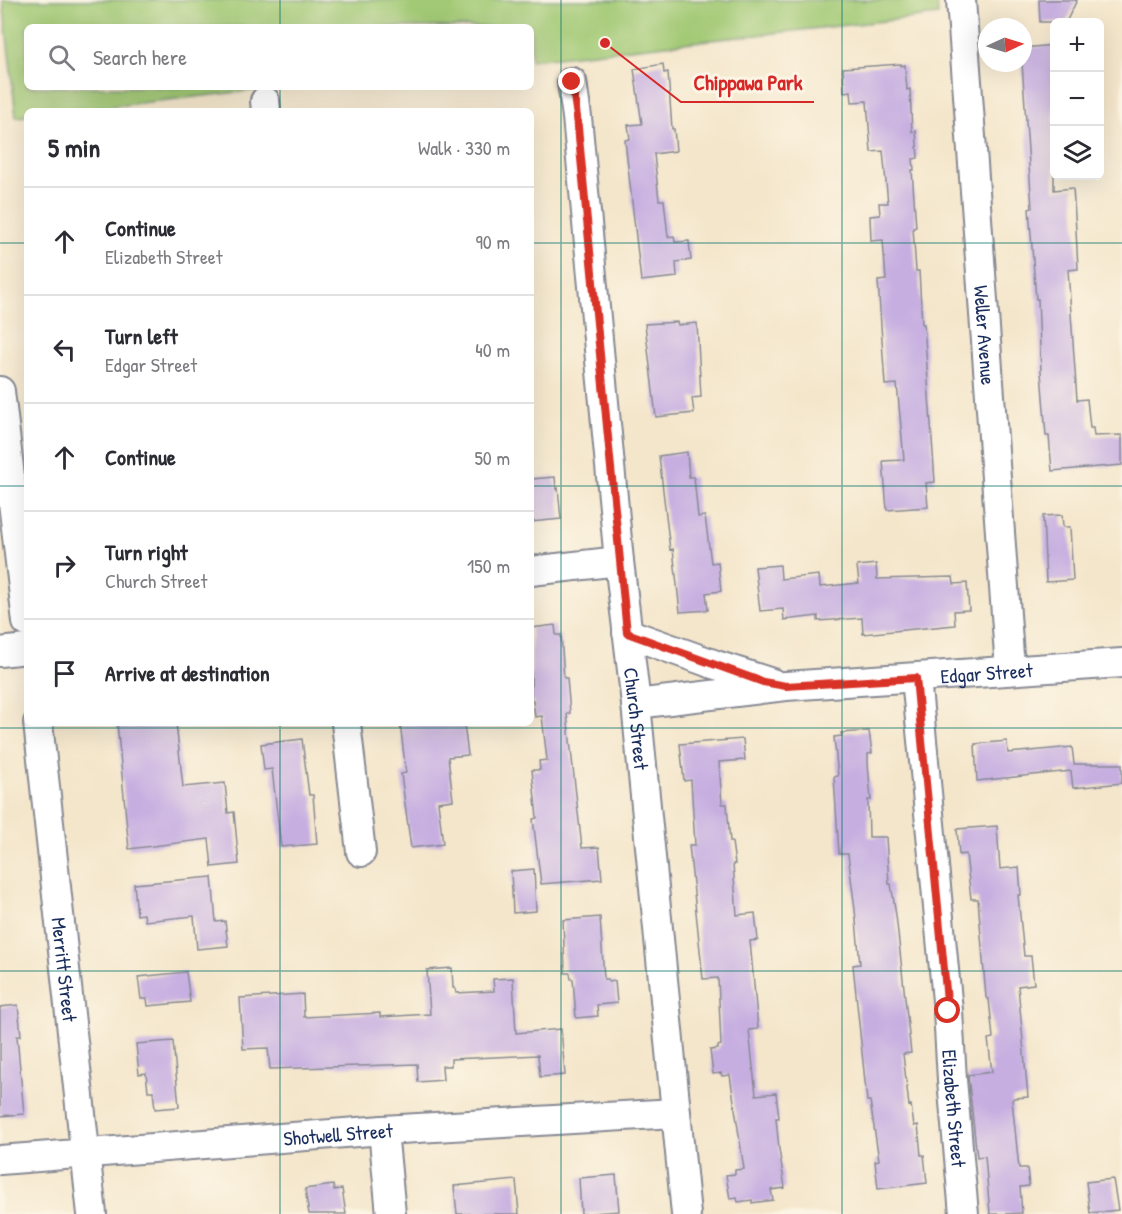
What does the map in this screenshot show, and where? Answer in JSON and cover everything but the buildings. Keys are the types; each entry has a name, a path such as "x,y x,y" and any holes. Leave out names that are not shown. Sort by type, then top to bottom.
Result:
{"street":[{"name":"Weller Avenue","path":"961,0 1010,669"},
{"name":"Church Street","path":"572,82 686,1214"},
{"path":"0,391 24,596"},
{"path":"534,571 619,561"},
{"path":"627,633 763,682 786,686"},
{"path":"0,652 24,649"},
{"name":"Edgar Street","path":"636,704 786,686 1122,663"},
{"name":"Elizabeth Street","path":"916,678 964,1214"},
{"name":"Merritt Street","path":"38,726 92,1214"},
{"path":"346,726 361,852"},
{"name":"Shotwell Street","path":"0,1160 383,1130 675,1113"},
{"path":"383,1130 391,1214"}],"green space":[{"path":"3,0 937,0 938,15 534,60 534,24 24,24 24,90 258,90 96,108 24,108 24,116 16,117"}],"place":[{"name":"Chippawa Park","path":"605,43"}],"route":[{"path":"572,82 627,633 763,682 786,686 916,678 948,1011"}]}
